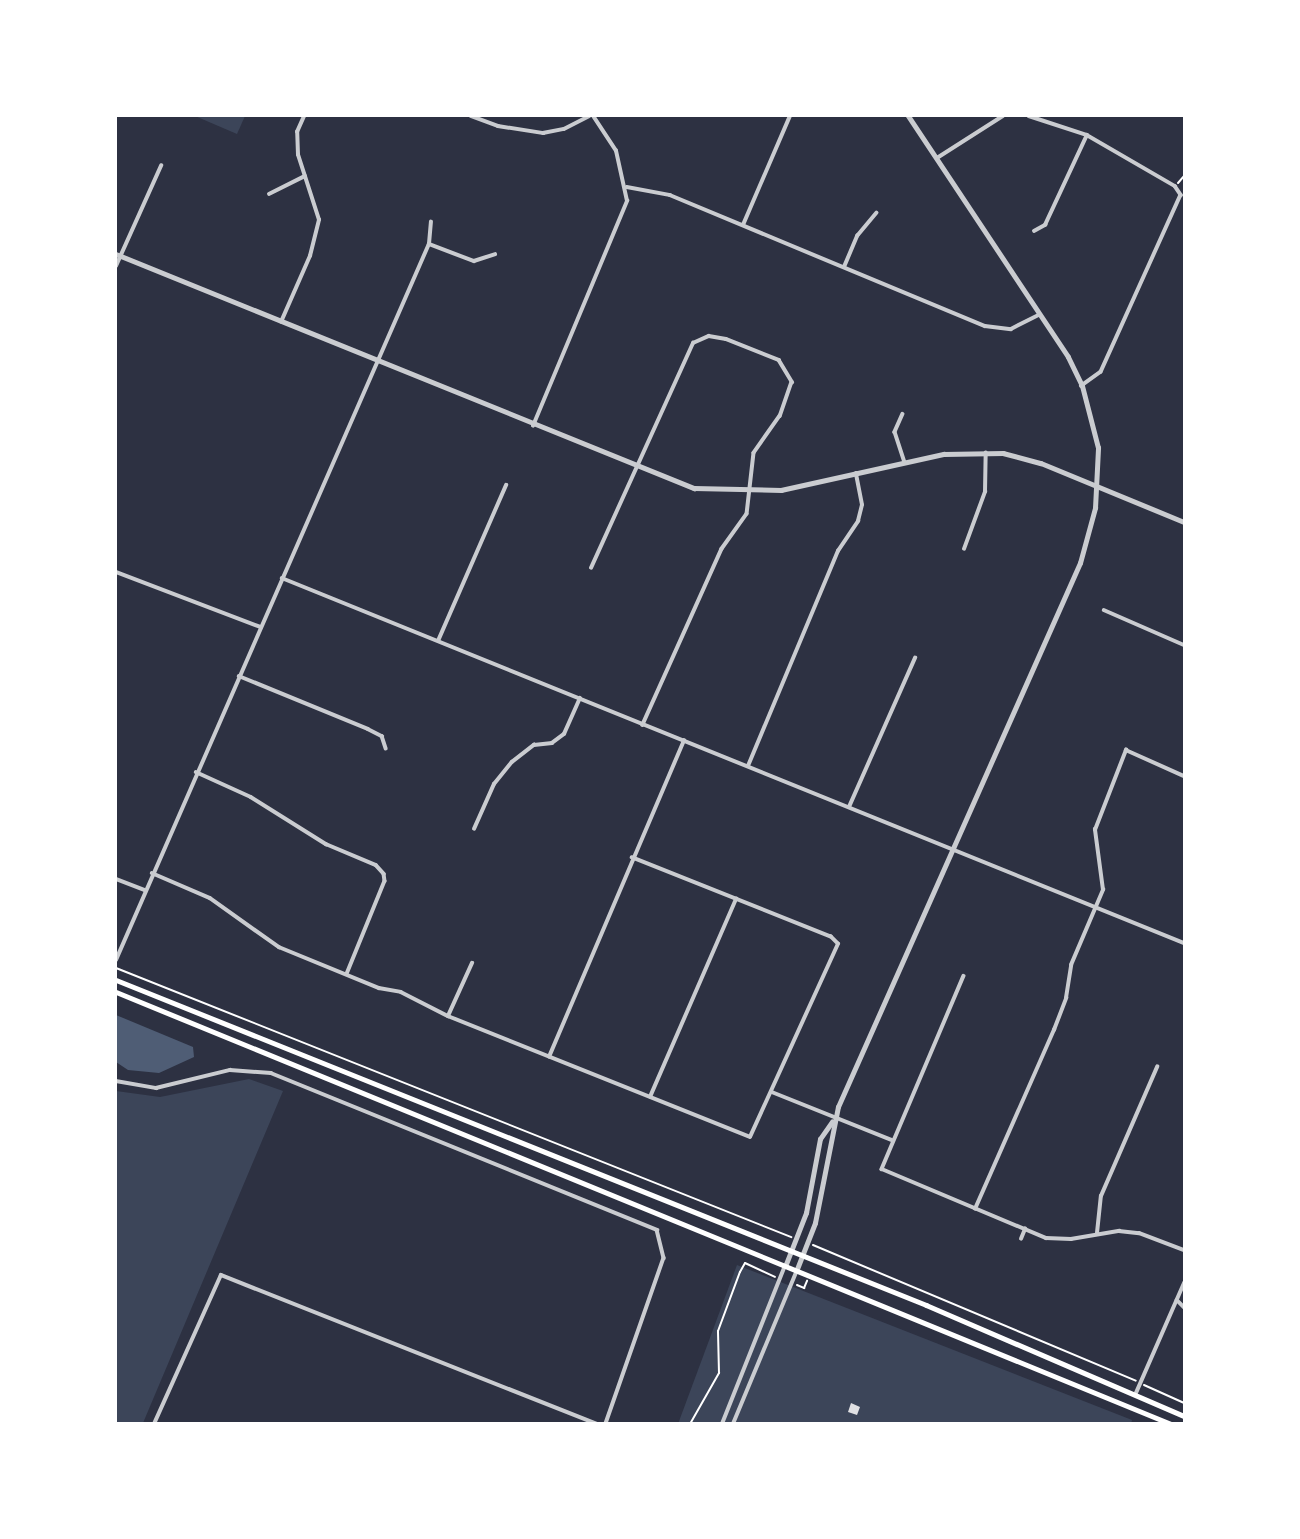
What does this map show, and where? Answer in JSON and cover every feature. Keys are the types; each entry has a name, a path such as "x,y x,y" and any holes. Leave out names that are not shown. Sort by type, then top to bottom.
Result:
{"main road":[{"path":"116,980 792,1251 1185,1416"},
{"path":"116,992 1171,1423"}],"street":[{"path":"281,321 310,256 319,220 298,144 304,116"},
{"path":"471,116 498,126 543,133 564,129 591,116 616,150 627,187 620,227 533,426"},
{"path":"743,225 790,116"},
{"path":"733,1423 803,1256 820,1202 834,1119 1080,563 1091,526 1098,448 1082,386 1040,315 908,116"},
{"path":"937,158 1003,116"},
{"path":"1029,116 1087,135 1175,186 1181,195 1101,372 1082,386"},
{"path":"1034,231 1045,225 1087,135"},
{"path":"116,266 118,256 161,166"},
{"path":"269,194 305,176"},
{"path":"627,187 670,195 994,328 1012,329 1040,315"},
{"path":"844,267 860,230 876,213"},
{"path":"116,960 429,244 431,222"},
{"path":"429,244 474,261 495,254"},
{"path":"118,256 533,426 694,488 751,492 856,474 905,462 966,452 986,453 1041,463 1185,522"},
{"path":"591,568 683,362 700,339 726,339 779,360 792,382 780,416 754,453 747,514 722,549 643,725"},
{"path":"903,414 895,432 905,462"},
{"path":"964,550 985,492 986,453"},
{"path":"748,766 838,551 858,521 862,505 856,474"},
{"path":"438,641 506,485"},
{"path":"116,572 261,627"},
{"path":"282,578 1185,943"},
{"path":"1104,610 1185,645"},
{"path":"849,807 915,658"},
{"path":"239,676 368,729 382,736 386,748"},
{"path":"474,830 494,784 506,769 534,745 552,743 564,734 580,698"},
{"path":"549,1057 684,741"},
{"path":"975,1209 1058,1020 1071,965 1096,908 1103,873 1095,830 1126,750 1185,776"},
{"path":"196,772 251,797 326,844 376,865 384,873 385,881 347,974"},
{"path":"152,873 210,898 279,947 379,988 401,992 447,1016 750,1137 838,944 736,899 632,858"},
{"path":"116,878 144,891"},
{"path":"650,1097 736,899"},
{"path":"447,1016 472,962"},
{"path":"964,976 892,1140 882,1169 975,1209 1056,1239 1097,1233 1139,1233 1185,1250"},
{"path":"1097,1233 1101,1196 1157,1067"},
{"path":"116,1080 156,1088 230,1070 271,1073 657,1230 663,1242 664,1258 606,1423"},
{"path":"772,1092 892,1140"},
{"path":"722,1423 806,1213 824,1127 834,1119"},
{"path":"1021,1239 1025,1228"},
{"path":"154,1423 221,1275 597,1423"},
{"path":"1136,1394 1185,1283"},
{"path":"1177,1300 1185,1307"}],"path":[{"path":"1175,186 1185,176"},
{"path":"116,968 785,1234"},
{"path":"820,1248 1134,1380"},
{"path":"690,1423 719,1373 718,1331 740,1272 745,1263 768,1273"},
{"path":"1150,1387 1185,1403"}],"shaded area":[{"path":"195,116 245,116 237,134"},
{"path":"116,1015 193,1047 194,1057 159,1073 128,1070 116,1062"},
{"path":"249,1079 283,1091 143,1423 116,1423 116,1091 160,1097"},
{"path":"737,1265 1132,1420 1131,1424 678,1424"}],"building":[{"path":"851,1403 860,1407 857,1415 848,1412"}]}
